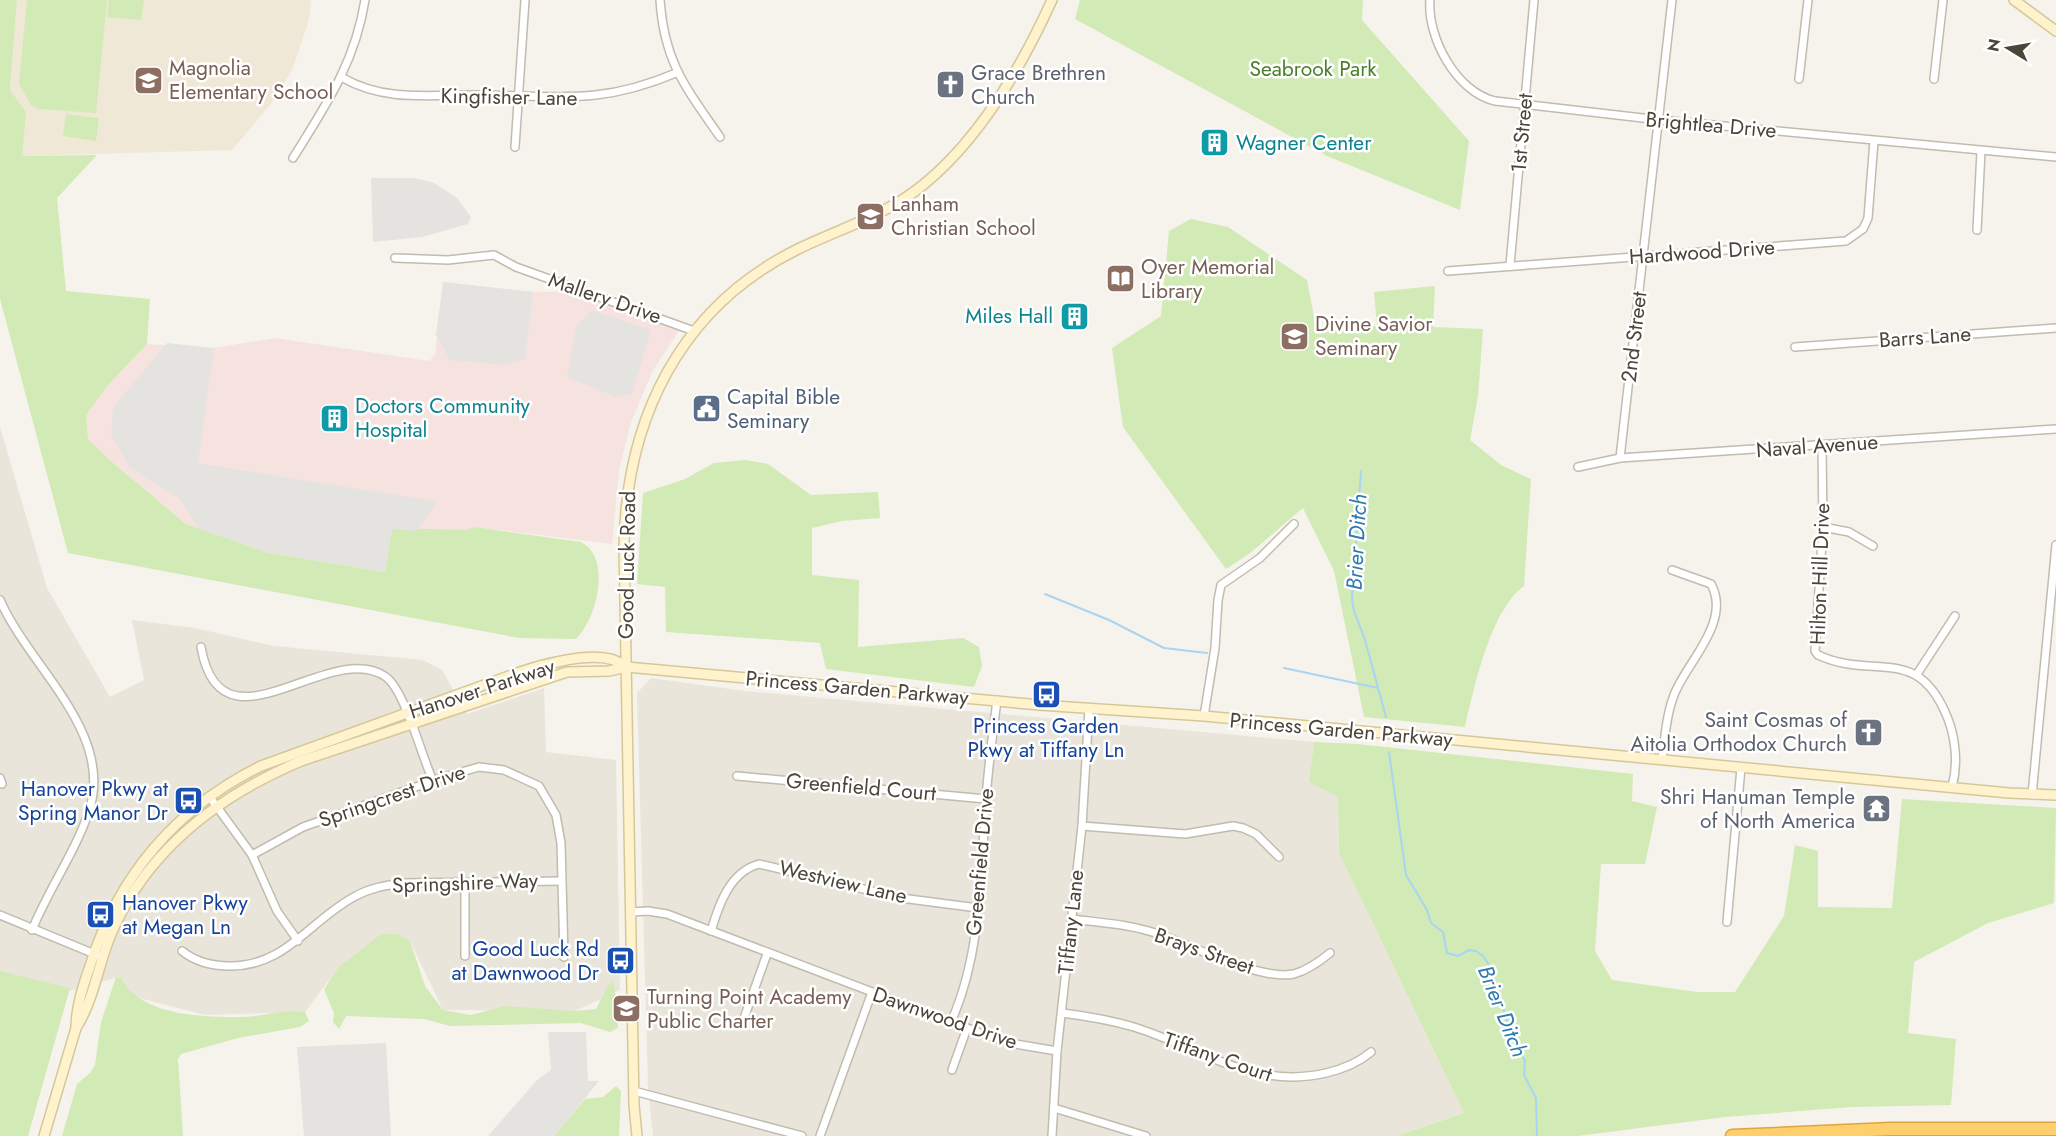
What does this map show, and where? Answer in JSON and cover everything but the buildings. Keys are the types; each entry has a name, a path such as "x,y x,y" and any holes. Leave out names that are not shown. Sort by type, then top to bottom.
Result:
{"highway":[{"path":"1732,1136 1891,1129 2056,1129"}],"street":[{"path":"293,158 343,78 355,47 365,0"},
{"path":"515,147 525,0"},
{"path":"660,0 666,43 676,74 720,137"},
{"name":"Good Luck Road","path":"638,1136 634,1091 624,546 628,481 653,398 668,369 694,331 731,292 758,272 799,249 894,206 938,172 985,116 1018,63 1052,0"},
{"name":"Brightlea Drive","path":"1430,0 1430,24 1434,38 1472,91 1487,99 1524,106 1660,120 1981,152 2056,157"},
{"name":"1st Street","path":"1510,265 1534,0"},
{"name":"2nd Street","path":"1620,458 1672,0"},
{"path":"1799,79 1808,0"},
{"path":"1934,79 1943,0"},
{"path":"2014,0 2056,31"},
{"name":"Kingfisher Lane","path":"343,78 359,87 384,94 597,97 641,87 676,74"},
{"name":"Hardwood Drive","path":"1448,272 1510,265 1846,241 1863,230 1868,218 1874,141"},
{"path":"1977,230 1981,152"},
{"name":"Mallery Drive","path":"395,258 448,260 494,255 516,267 694,331"},
{"name":"Barrs Lane","path":"1795,348 2056,328"},
{"name":"Naval Avenue","path":"1578,467 1620,458 2056,429"},
{"name":"Hilton Hill Drive","path":"1821,446 1823,527 1816,654 1832,660 1901,669 1917,674"},
{"path":"1204,716 1215,648 1221,585 1260,558 1294,524"},
{"path":"1823,527 1849,532 1873,546"},
{"path":"2032,795 2056,545"},
{"path":"1662,760 1672,699 1710,633 1714,608 1711,584 1672,570"},
{"path":"0,600 10,620 78,724 88,742 94,765 95,783 89,812 32,930"},
{"path":"1952,787 1956,764 1950,725 1937,696 1917,674 1955,616"},
{"path":"201,647 210,676 232,693 245,697 263,696 346,668 359,667 387,678 397,691 407,713 433,781"},
{"name":"Hanover Parkway","path":"44,1136 76,1028 76,1013 98,956 112,909 144,857 167,831 209,796 261,766 517,673 551,663 610,658 627,667"},
{"name":"Princess Garden Parkway","path":"627,667 1089,709 1204,716 2032,795 2056,795"},
{"name":"Hanover Parkway","path":"98,956 119,916 146,873 181,835 216,806 263,777 301,761 552,675 609,671 627,667"},
{"name":"Greenfield Drive","path":"951,1022 964,987 978,908 986,799 997,700"},
{"name":"Tiffany Lane","path":"1052,1136 1057,1051 1082,826 1089,709"},
{"name":"Springcrest Drive","path":"252,855 303,827 468,769 488,767 504,770 534,782 548,797 559,824 564,957"},
{"path":"1727,922 1741,768"},
{"name":"Greenfield Court","path":"737,776 986,799"},
{"path":"209,796 252,855 277,911 298,941"},
{"path":"1082,826 1185,834 1233,826 1256,834 1280,857"},
{"name":"Westview Lane","path":"711,931 719,907 738,874 747,867 759,864 901,898 978,908"},
{"name":"Springshire Way","path":"182,951 201,962 241,967 268,960 298,941 337,908 370,890 405,883 561,881"},
{"path":"465,883 465,956"},
{"name":"Dawnwood Drive","path":"631,912 660,912 967,1028 1015,1044 1057,1051"},
{"path":"0,915 98,956"},
{"name":"Brays Street","path":"1072,918 1137,927 1238,964 1274,973 1294,974 1312,966 1330,953"},
{"path":"743,1021 767,954"},
{"path":"820,1136 872,993"},
{"name":"Tiffany Court","path":"1062,1013 1135,1028 1247,1071 1277,1078 1300,1079 1339,1070 1358,1062 1371,1052"},
{"path":"952,1070 967,1028"},
{"path":"634,1091 802,1136"},
{"path":"1054,1108 1146,1136"}],"shaded area":[{"name":"Magnolia Elementary School","path":"17,0 311,0 309,20 292,70 274,100 232,150 21,156 26,112 10,90"},
{"path":"371,178 415,178 434,183 457,198 471,217 468,224 422,237 373,242"},
{"path":"443,282 533,292 585,291 682,326 652,372 630,425 619,471 612,544 475,527 465,530 416,531 266,552 186,524 88,439 86,415 108,385 147,344 214,348 275,338 429,361 435,355"},
{"path":"443,282 533,292 525,359 504,365 450,360 436,335"},
{"path":"592,310 651,330 632,394 616,397 567,377 576,327"},
{"path":"167,343 214,348 198,463 438,502 416,531 392,529 385,572 266,552 198,528 180,499 130,468 111,435 113,408"},
{"path":"0,427 47,588 110,697 144,680 132,620 195,628 274,646 423,660 442,670 467,714 544,688 546,752 616,760 620,990 575,1011 443,1010 410,941 328,981 305,1012 205,1015 135,997 119,977 69,991 0,977"},
{"path":"651,678 745,691 1314,742 1309,782 1338,797 1339,853 1464,1113 1397,1136 653,1136 648,1087 637,693"},
{"path":"548,1032 586,1032 588,1081 599,1081 554,1136 488,1136 537,1080 551,1070"},
{"path":"386,1043 391,1136 304,1136 297,1047"}],"green space":[{"path":"0,0 17,0 10,90 26,112 22,156 97,155 57,198 66,291 150,299 147,344 108,385 86,415 88,439 186,524 266,552 385,572 392,528 465,530 475,527 581,542 591,550 599,574 598,589 590,618 576,639 519,638 68,553 0,299"},
{"path":"27,0 107,0 96,113 38,109 31,105 19,84"},
{"path":"109,0 144,0 141,20 107,17"},
{"name":"Seabrook Park","path":"1080,0 1363,0 1362,20 1469,141 1460,210 1327,156 1075,19"},
{"path":"66,114 99,118 96,141 63,136"},
{"path":"1191,219 1228,227 1307,280 1317,333 1377,326 1374,292 1435,286 1433,327 1483,329 1478,396 1470,440 1501,465 1531,479 1524,586 1512,597 1493,630 1479,671 1465,727 1364,717 1334,571 1303,508 1249,554 1226,569 1123,427 1112,348 1161,316 1169,231"},
{"path":"745,460 768,464 811,495 878,492 880,518 842,521 812,528 812,575 859,580 858,647 963,638 979,647 982,666 974,687 826,669 820,643 666,632 665,587 637,584 643,493 685,479 714,463"},
{"path":"1314,742 1358,744 1633,774 1632,801 1657,807 1645,864 1601,864 1595,951 1612,980 1697,992 1735,992 1784,916 1795,845 1818,851 1818,907 1892,908 1902,799 2056,808 2054,903 1988,923 1914,962 1908,1033 1956,1039 1951,1105 1852,1107 1725,1117 1578,1136 1397,1136 1464,1113 1339,853 1338,797 1309,782"},
{"path":"381,934 397,934 410,941 425,986 443,1010 471,1015 505,1006 575,1011 596,1009 607,987 614,981 618,1028 610,1032 581,1023 450,1026 424,1019 346,1016 339,1029 333,1022 334,1013 324,989 339,967"},
{"path":"0,971 70,988 28,1136 0,1136"},
{"path":"116,977 121,978 130,991 143,1000 174,1012 240,1017 297,1011 305,1012 309,1021 300,1027 238,1038 181,1054 178,1059 183,1136 62,1136 77,1084 90,1073 95,1065 101,1022"},
{"path":"616,1086 621,1091 619,1136 554,1136 585,1099 603,1097"}],"waterway":[{"name":"Brier Ditch","path":"1361,471 1352,599 1386,717"},
{"path":"1045,594 1109,620 1164,648 1207,653"},
{"path":"1284,668 1378,688"},
{"name":"Brier Ditch","path":"1389,752 1406,875 1427,910 1431,923 1443,932 1447,953 1458,956 1469,950 1476,951 1483,956 1491,968 1512,1037 1525,1061 1524,1075 1536,1098 1537,1136"}],"place":[{"name":"Magnolia Elementary School","path":"148,80"},
{"name":"Grace Brethren Church","path":"950,85"},
{"name":"Wagner Center","path":"1215,143"},
{"name":"Lanham Christian School","path":"870,216"},
{"name":"Oyer Memorial Library","path":"1120,279"},
{"name":"Miles Hall","path":"1074,316"},
{"name":"Divine Savior Seminary","path":"1294,336"},
{"name":"Capital Bible Seminary","path":"706,409"},
{"name":"Doctors Community Hospital","path":"334,418"},
{"name":"Princess Garden Pkwy at Tiffany Ln","path":"1046,695"},
{"name":"Saint Cosmas of Aitolia Orthodox Church","path":"1868,732"},
{"name":"Hanover Pkwy at Spring Manor Dr","path":"189,801"},
{"name":"Shri Hanuman Temple of North America","path":"1876,809"},
{"name":"Hanover Pkwy at Megan Ln","path":"101,915"},
{"name":"Good Luck Rd at Dawnwood Dr","path":"620,961"},
{"name":"Turning Point Academy Public Charter","path":"626,1009"}]}
